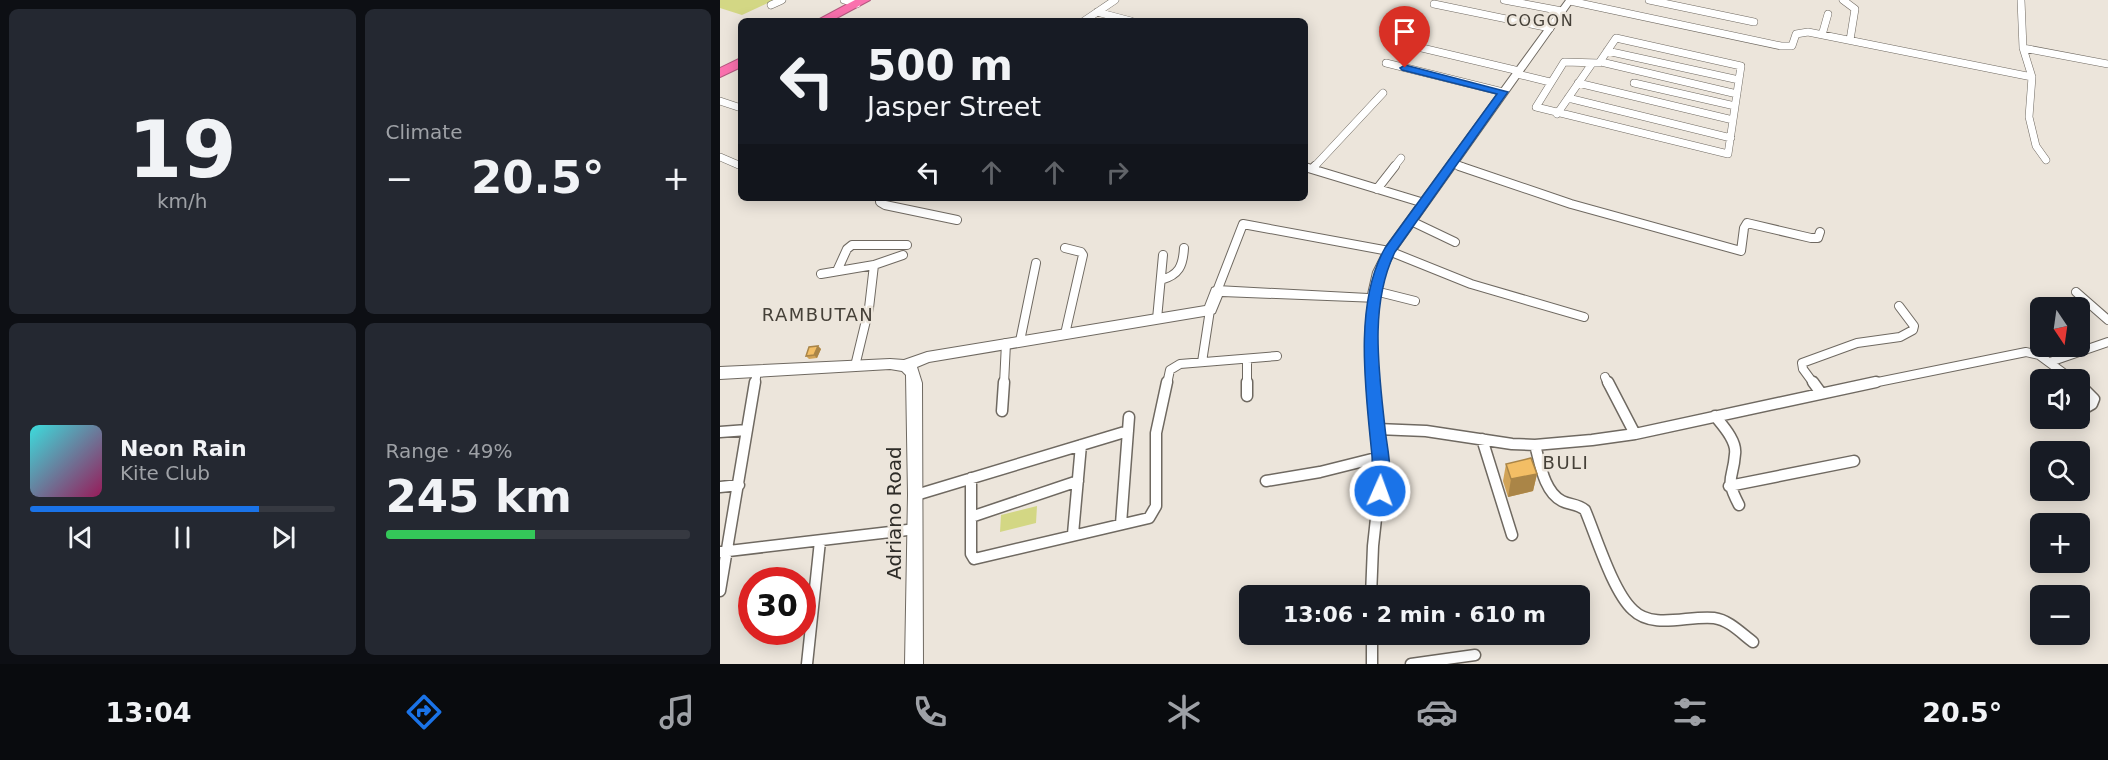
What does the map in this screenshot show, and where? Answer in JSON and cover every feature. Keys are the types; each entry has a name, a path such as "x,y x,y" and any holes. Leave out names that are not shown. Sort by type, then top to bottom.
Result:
{"highway":[{"path":"828,18 861,2"},
{"path":"720,73 738,64"}],"street":[{"path":"771,5 782,0"},
{"path":"844,0 861,2"},
{"path":"1088,18 1115,0"},
{"path":"1504,0 1562,11"},
{"path":"1371,585 1373,546 1382,473 1372,379 1374,295 1379,272 1389,251 1570,0 1786,47 1793,45 1798,33 1822,34 2032,77"},
{"path":"1649,0 1754,22"},
{"path":"1844,0 1855,9 1850,40"},
{"path":"2021,0 2023,48 2032,77 2029,117 2036,146 2046,160"},
{"path":"1434,4 1550,28"},
{"path":"1097,12 1120,18"},
{"path":"1822,34 1827,14"},
{"path":"1601,62 1614,39 1620,38 1738,64 1743,68 1739,80 1731,138 1728,153 1722,154 1557,114 1535,106 1566,61 1591,65 1601,62 1737,94"},
{"path":"1405,44 1550,82"},
{"path":"2023,48 2108,64"},
{"path":"1607,51 1739,80"},
{"path":"1386,63 1503,92"},
{"path":"1557,114 1591,65"},
{"path":"1626,95 1640,71"},
{"path":"1578,83 1733,120"},
{"path":"1634,83 1735,106"},
{"path":"1383,93 1308,168 1424,203"},
{"path":"1569,98 1731,138"},
{"path":"720,101 738,107"},
{"path":"720,157 738,165"},
{"path":"1377,189 1401,158"},
{"path":"1451,163 1571,204 1741,251 1744,228 1747,223 1811,238 1818,238 1820,232"},
{"path":"880,201 885,205 957,220"},
{"path":"1411,221 1455,242"},
{"path":"1203,362 1210,310 1243,224 1389,251 1471,284 1584,317"},
{"path":"837,271 847,249 852,245 907,245"},
{"path":"1065,248 1081,252 1083,255 1065,334"},
{"path":"1161,280 1174,277 1179,273 1183,264 1184,248"},
{"path":"821,274 874,265 903,255"},
{"path":"1157,319 1162,255"},
{"path":"1002,411 1013,342 1036,263"},
{"path":"855,366 869,308 874,265"},
{"path":"1218,291 1374,295 1415,301"},
{"path":"2076,292 2108,320"},
{"path":"1821,393 1803,369 1802,363 1857,343 1889,339 1908,333 1913,330 1913,322 1899,306"},
{"path":"720,373 855,366 905,366 927,357 1210,310"},
{"path":"2050,362 2108,342"},
{"path":"1377,429 1426,431 1535,445 1635,434 2019,352 2033,352 2059,369"},
{"path":"971,478 971,554 974,559 1149,518 1155,511 1157,423 1170,370 1180,364 1276,356"},
{"path":"1246,396 1247,359"},
{"name":"Adriano Road","path":"905,366 913,372 915,383 914,664"},
{"path":"720,591 724,551 739,485 757,371"},
{"path":"1605,377 1635,434"},
{"path":"1715,416 1732,439 1736,452 1729,486 1739,505"},
{"path":"1121,524 1129,417"},
{"path":"720,432 747,430"},
{"path":"916,495 1128,431"},
{"path":"1482,439 1512,535"},
{"path":"1073,534 1081,445"},
{"path":"1535,445 1552,493 1565,502 1577,504 1585,510 1620,593 1633,611 1646,618 1660,620 1714,618 1726,622 1753,642"},
{"path":"1266,482 1380,457"},
{"path":"1729,486 1854,461"},
{"path":"971,517 1078,481"},
{"path":"720,487 739,485"},
{"path":"724,551 916,529"},
{"path":"807,664 820,541"},
{"path":"1372,645 1372,664"},
{"path":"1411,664 1475,655"}],"green space":[{"path":"720,0 774,0 742,15 720,8"},
{"path":"1037,506 1036,523 1000,532 1001,515"}],"building":[{"path":"818,346 814,355 806,356 809,347"},
{"path":"1531,458 1537,474 1511,479 1506,464"}],"district":[{"name":"COGON","path":"1540,20"},
{"name":"RAMBUTAN","path":"818,314"},
{"name":"BULI","path":"1566,462"}],"route":[{"path":"1380,491 1382,473 1372,379 1373,299 1379,272 1389,251 1503,92 1405,68"}]}
